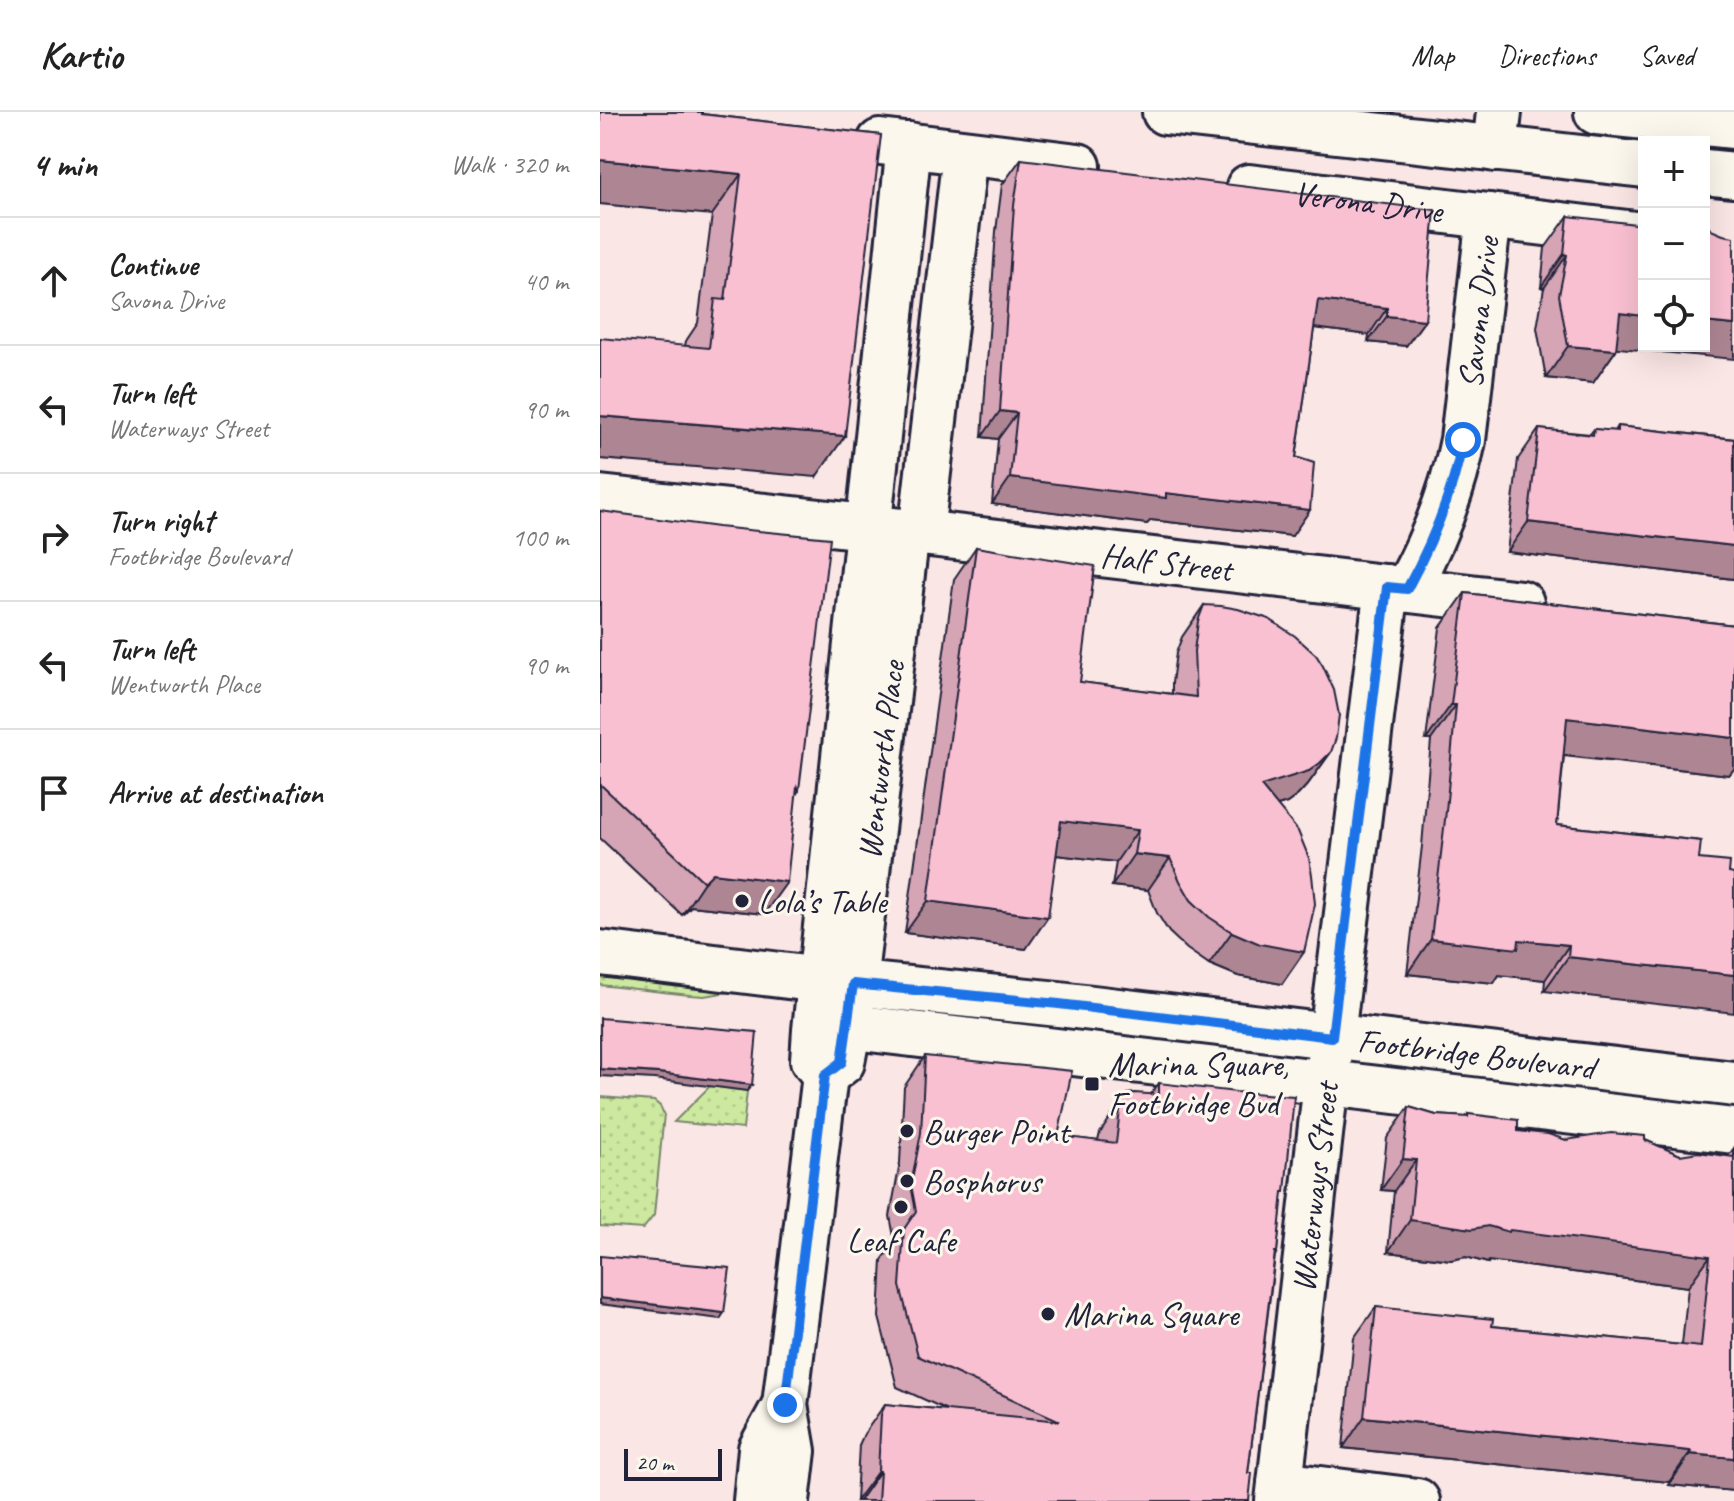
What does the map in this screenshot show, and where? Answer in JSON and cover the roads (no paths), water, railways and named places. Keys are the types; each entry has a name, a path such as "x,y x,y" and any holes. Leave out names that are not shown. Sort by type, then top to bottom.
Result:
{"street":[{"name":"Verona Drive","path":"1165,112 1497,130 1638,164"},
{"path":"1597,112 1734,126"},
{"path":"848,138 1119,171"},
{"path":"899,531 909,145"},
{"path":"899,531 965,153"},
{"path":"1710,173 1734,175"},
{"name":"Verona Drive","path":"1212,183 1638,234"},
{"name":"Savona Drive","path":"1397,588 1436,530 1457,472 1489,216"},
{"name":"Half Street","path":"600,498 1563,608"},
{"name":"Wentworth Place","path":"787,1501 793,1451 785,1405 825,1075 842,1062 834,1003 899,531"},
{"name":"Waterways Street","path":"1279,1493 1326,1082 1397,588"},
{"name":"Footbridge Boulevard","path":"600,953 834,1003 1326,1082 1734,1131"},
{"name":"Footbridge Boulevard","path":"834,1003 1059,1004 1734,1084"},
{"name":"Wentworth Place","path":"756,1501 761,1449 785,1405"},
{"path":"1279,1493 1338,1492 1417,1501"}],"place":[{"name":"Lola’s Table","path":"742,901"},
{"name":"Marina Square, Footbridge Bvd","path":"1092,1084"},
{"name":"Burger Point","path":"907,1131"},
{"name":"Bosphorus","path":"907,1181"},
{"name":"Leaf Cafe","path":"901,1207"},
{"name":"Marina Square","path":"1048,1314"}]}
